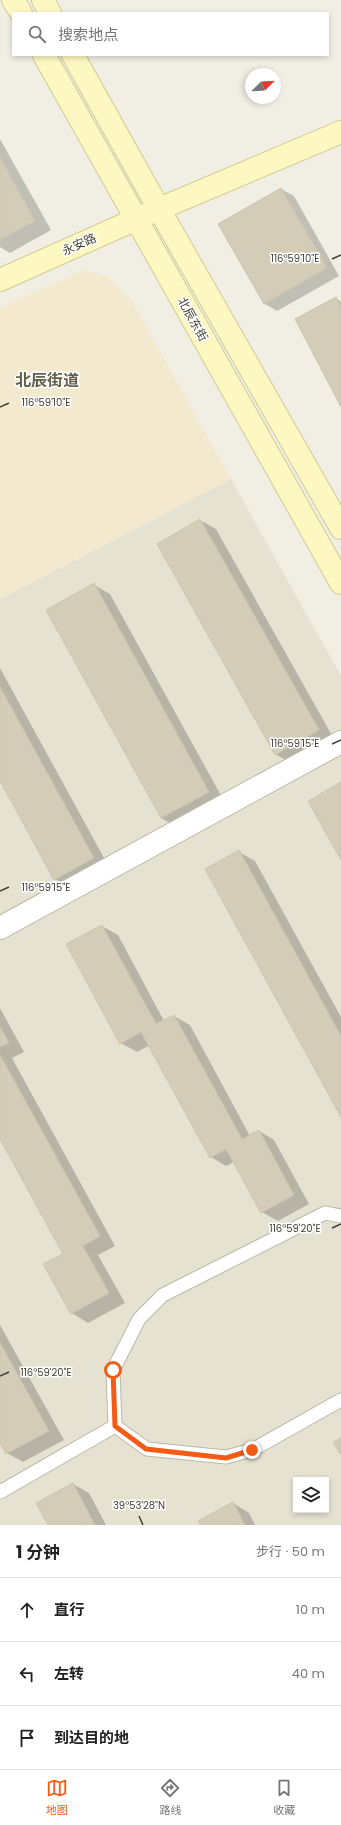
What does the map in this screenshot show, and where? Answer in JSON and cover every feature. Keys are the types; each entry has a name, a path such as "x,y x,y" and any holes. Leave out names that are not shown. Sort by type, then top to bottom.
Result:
{"main road":[{"path":"13,0 20,12"},
{"path":"43,0 49,12"},
{"name":"北辰东街","path":"45,56 341,583"},
{"name":"北辰东街","path":"74,56 341,528"},
{"name":"永安路","path":"0,280 159,209 341,132"}],"street":[{"path":"0,928 341,742"}],"lane":[{"path":"115,1426 113,1370 139,1319 162,1295 325,1213 341,1216"},
{"path":"115,1426 146,1449 226,1458 252,1450 341,1400"},
{"path":"0,1492 115,1426"}],"shaded area":[{"path":"83,270 108,276 132,301 231,479 0,599 0,308"},
{"path":"231,479 341,676 341,1525 0,1525 0,599"}],"building":[{"path":"0,157 35,221 0,240"},
{"path":"281,188 327,268 264,304 218,224"},
{"path":"336,297 341,308 341,407 295,319"},
{"path":"200,519 319,730 275,755 157,544"},
{"path":"94,583 209,792 161,818 46,610"},
{"path":"0,687 94,858 54,880 0,781"},
{"path":"341,782 341,860 308,801"},
{"path":"239,850 341,1036 341,1117 205,869"},
{"path":"102,925 156,1024 174,1015 242,1139 259,1130 294,1195 261,1213 226,1149 210,1158 141,1032 120,1044 66,944"},
{"path":"0,1027 9,1043 0,1047"},
{"path":"0,1055 100,1236 83,1246 109,1293 71,1314 43,1264 63,1254 0,1139"},
{"path":"0,1343 49,1431 6,1454 0,1443"},
{"path":"341,1438 341,1455 333,1442"},
{"path":"73,1483 95,1525 48,1525 36,1503"},
{"path":"233,1502 245,1525 201,1525 198,1521"}],"district":[{"name":"北辰街道","path":"47,380"}],"route":[{"path":"113,1370 115,1426 146,1449 226,1458 252,1450"}]}
